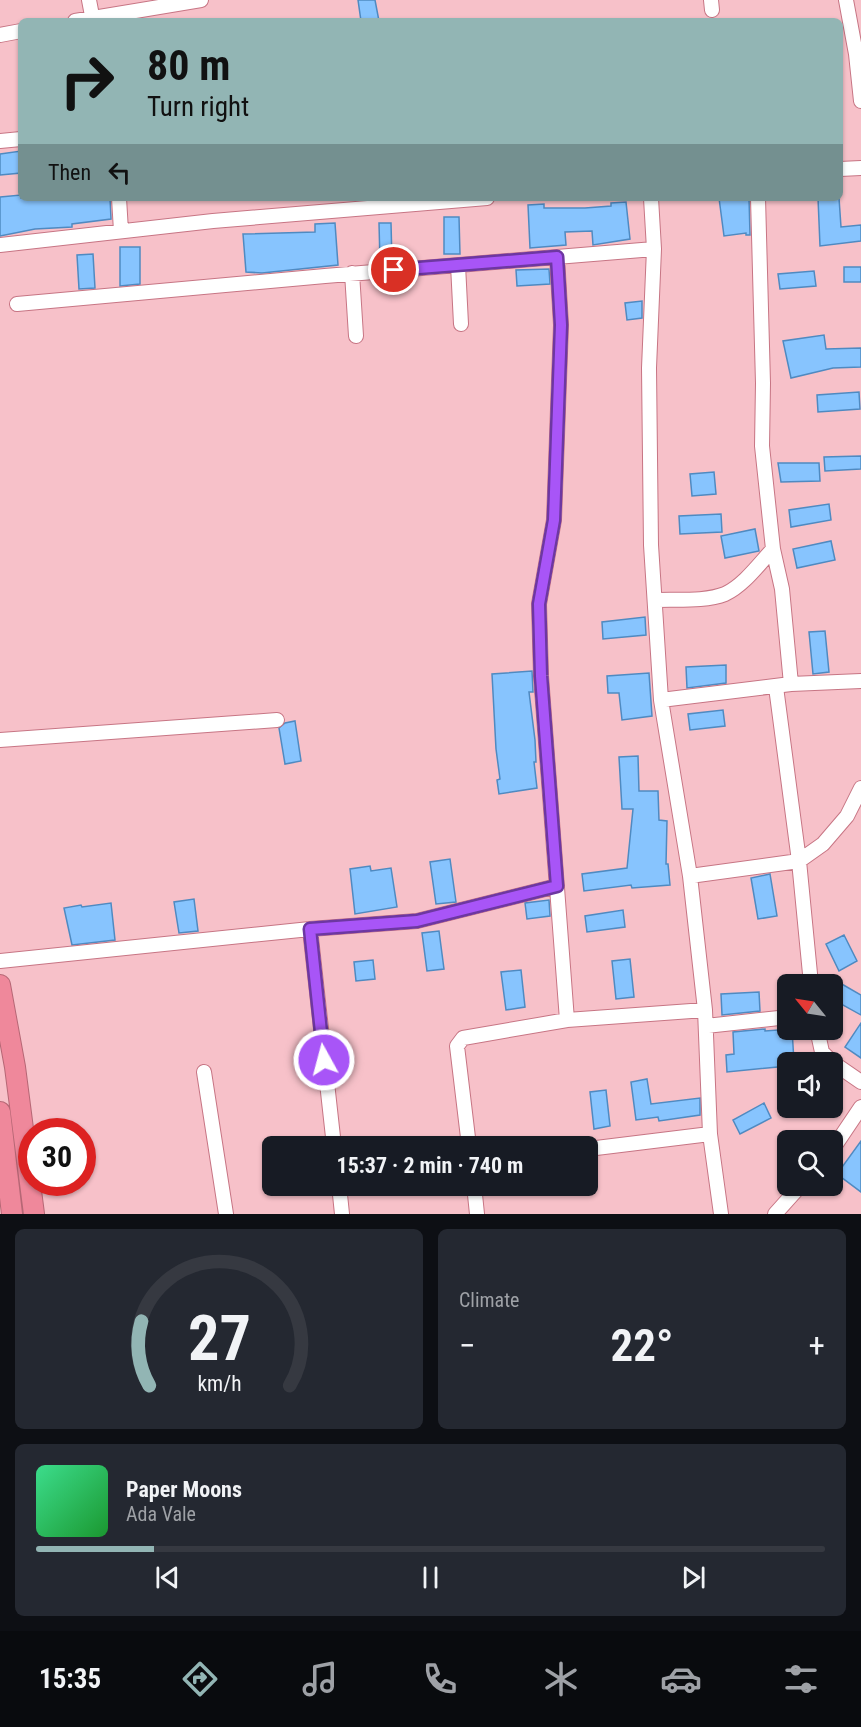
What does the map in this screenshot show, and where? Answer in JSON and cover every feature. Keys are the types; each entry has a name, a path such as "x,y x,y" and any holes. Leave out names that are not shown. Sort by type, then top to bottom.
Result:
{"highway":[{"path":"0,985 15,1067 34,1214"},
{"path":"0,1112 2,1146 12,1214"}],"street":[{"path":"89,0 93,18"},
{"path":"99,18 201,0"},
{"path":"846,0 856,54 861,101"},
{"path":"0,34 18,31"},
{"path":"0,141 18,139"},
{"path":"843,169 861,168"},
{"path":"118,201 121,231"},
{"path":"0,245 121,231 454,201"},
{"path":"651,201 654,249 649,368 651,545 661,700 690,876 705,1010 710,1134 721,1214"},
{"path":"758,201 764,383 762,446 773,549 782,589 791,684"},
{"path":"17,304 352,273 654,249"},
{"path":"557,257 561,325 554,520 539,604 541,676 567,1020"},
{"path":"458,265 460,324"},
{"path":"352,273 356,336"},
{"path":"655,600 715,597 727,593 749,575 773,549"},
{"path":"661,700 791,684 861,681"},
{"path":"776,687 799,861 810,974"},
{"path":"0,740 277,720"},
{"path":"690,876 799,861 823,844 847,816 861,788"},
{"path":"0,961 310,929 417,921 557,886"},
{"path":"310,929 333,1136"},
{"path":"468,1136 457,1046 463,1038 567,1020 705,1010"},
{"path":"706,1026 777,1018"},
{"path":"843,1070 861,1082"},
{"path":"204,1072 226,1214"},
{"path":"843,1134 861,1107"},
{"path":"598,1148 710,1134"},
{"path":"340,1196 342,1214"},
{"path":"475,1196 477,1214"},
{"path":"775,1214 791,1196"}],"building":[{"path":"358,0 375,0 378,18 361,18"},
{"path":"18,151 18,173 0,175 0,154"},
{"path":"18,195 18,201 110,201 111,219 72,224 72,227 35,229 0,236 0,197"},
{"path":"719,201 749,201 750,235 746,233 724,236"},
{"path":"818,201 839,201 841,227 861,225 861,241 820,246"},
{"path":"626,202 630,239 593,245 592,231 565,232 566,245 530,248 528,205 544,204 544,208 585,208"},
{"path":"444,217 459,217 460,254 444,254"},
{"path":"335,223 338,265 262,273 246,272 243,234 315,232 315,224"},
{"path":"379,223 391,223 392,261 380,262"},
{"path":"120,247 140,247 140,284 120,286"},
{"path":"93,254 95,288 79,289 77,255"},
{"path":"844,267 861,267 861,282 844,282"},
{"path":"549,269 550,284 517,286 516,270"},
{"path":"814,271 816,286 780,289 778,274"},
{"path":"642,301 642,318 627,320 625,303"},
{"path":"824,335 826,349 861,348 861,367 833,368 791,378 783,341"},
{"path":"859,392 860,409 818,412 817,395"},
{"path":"861,456 861,469 825,471 824,457"},
{"path":"778,463 819,463 820,481 781,482"},
{"path":"714,472 716,494 692,496 690,474"},
{"path":"829,504 831,520 791,527 789,510"},
{"path":"721,514 722,532 680,534 679,516"},
{"path":"755,529 759,551 725,558 721,536"},
{"path":"831,541 835,560 797,568 793,549"},
{"path":"645,617 646,635 603,639 602,622"},
{"path":"825,631 829,672 813,674 809,632"},
{"path":"726,665 726,683 687,688 686,667"},
{"path":"532,671 533,692 529,692 535,740 536,762 534,762 537,788 499,794 497,780 500,779 492,674"},
{"path":"649,673 652,716 622,720 619,693 608,693 607,676"},
{"path":"723,710 725,726 690,730 688,714"},
{"path":"295,721 301,761 285,764 279,728 285,723"},
{"path":"638,756 639,791 658,791 659,820 667,821 666,864 668,864 670,885 632,888 631,885 584,891 582,874 627,868 633,809 622,809 619,757"},
{"path":"450,859 456,902 436,904 430,862"},
{"path":"370,866 371,871 391,868 397,907 355,914 350,869"},
{"path":"770,874 777,916 758,919 751,878"},
{"path":"194,899 198,931 179,933 174,902"},
{"path":"549,900 550,916 527,919 525,903"},
{"path":"111,903 115,940 72,945 64,908"},
{"path":"623,910 625,927 587,932 585,916"},
{"path":"439,931 444,969 427,971 422,933"},
{"path":"844,935 857,961 839,971 826,944"},
{"path":"630,959 634,997 616,999 612,961"},
{"path":"373,960 375,979 356,981 354,962"},
{"path":"521,970 525,1007 506,1010 501,972"},
{"path":"843,985 861,995 861,1015 843,1005"},
{"path":"759,992 760,1011 722,1015 721,994"},
{"path":"861,1023 861,1058 845,1047"},
{"path":"777,1030 777,1040 793,1040 793,1052 777,1052 777,1067 727,1072 726,1055 734,1054 733,1032"},
{"path":"647,1079 651,1104 700,1098 700,1115 659,1121 658,1117 636,1120 631,1082"},
{"path":"606,1090 610,1126 594,1129 590,1092"},
{"path":"764,1103 771,1118 740,1134 733,1120"},
{"path":"861,1141 861,1192 843,1178 843,1166"}],"route":[{"path":"324,1060 310,929 417,921 557,886 541,676 539,604 554,520 561,325 557,257 394,270"}]}
